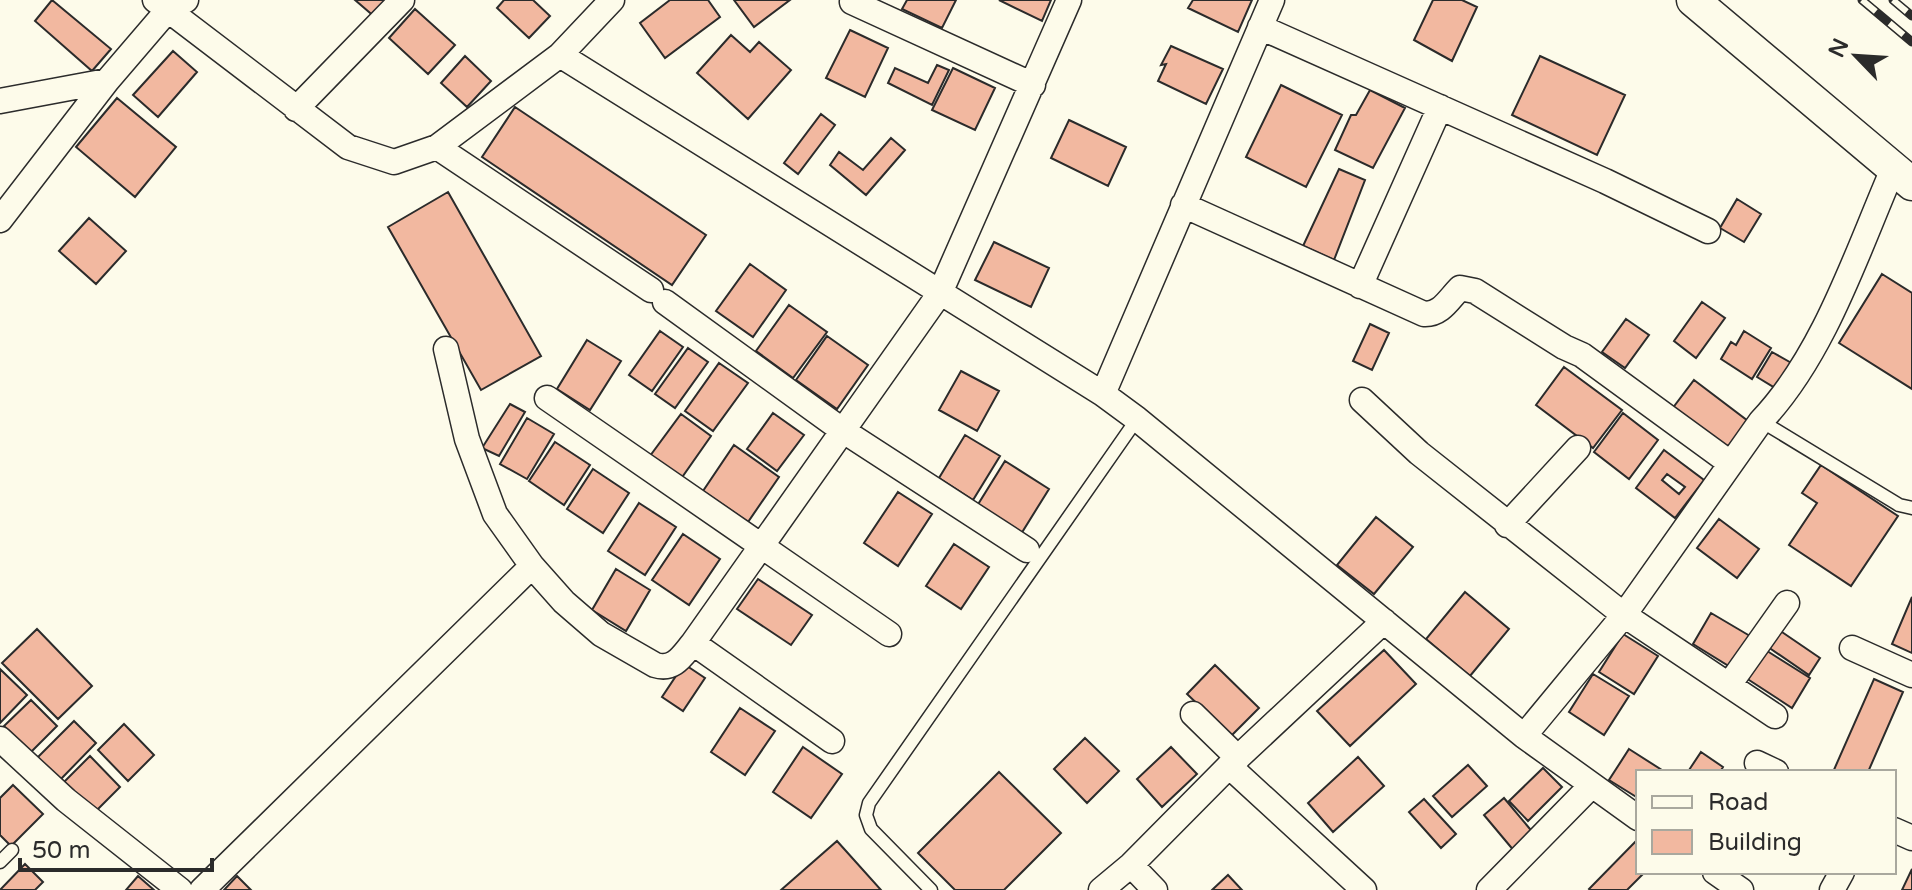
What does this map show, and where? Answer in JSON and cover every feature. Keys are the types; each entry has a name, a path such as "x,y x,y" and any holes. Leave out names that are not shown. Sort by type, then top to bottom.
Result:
{"street":[{"path":"296,109 402,0"},
{"path":"0,220 169,4 296,109 348,147 394,162 437,147 560,55 612,0"},
{"path":"446,349 467,439 495,514 532,566 564,602 601,634 655,665 663,668 672,666 693,643 940,293 1069,0"},
{"path":"1103,394 1272,0"},
{"path":"1524,736 1624,615 1730,463 1783,397 1804,364 1902,176 1693,0"},
{"path":"852,2 1033,85"},
{"path":"1260,27 1708,231"},
{"path":"560,55 1103,394 1524,736 1636,817"},
{"path":"0,101 107,81"},
{"path":"1360,286 1440,107"},
{"path":"437,147 658,296 842,430 1027,550"},
{"path":"1183,205 1424,314 1432,314 1443,307 1460,288 1475,291 1582,355 1730,463"},
{"path":"547,398 889,634"},
{"path":"1362,400 1419,453 1624,615 1775,716"},
{"path":"1507,525 1578,448"},
{"path":"202,890 532,566"},
{"path":"1729,685 1787,603"},
{"path":"1101,890 1131,865 1233,762 1384,621"},
{"path":"693,643 832,741"},
{"path":"1852,648 1912,675"},
{"path":"1193,714 1233,762 1364,890"},
{"path":"0,739 66,800 180,890"},
{"path":"1489,890 1591,786"},
{"path":"1131,865 1155,890"},
{"path":"1718,874 1741,890"}],"lane":[{"path":"931,890 871,829 866,815 869,803 1137,419"},
{"path":"1761,421 1899,505 1912,508"},
{"path":"0,862 12,850"}],"building":[{"path":"52,0 111,49 92,71 35,21"},
{"path":"355,0 391,0 376,18"},
{"path":"504,0 533,0 550,16 529,38 497,8"},
{"path":"670,0 708,0 720,17 665,58 640,23"},
{"path":"734,0 790,0 754,27"},
{"path":"907,0 956,0 942,28 902,9"},
{"path":"999,0 1051,0 1042,21"},
{"path":"1193,0 1252,0 1238,32 1188,8"},
{"path":"1433,0 1462,0 1477,7 1452,61 1414,40"},
{"path":"415,9 455,45 428,74 389,38"},
{"path":"850,30 888,48 865,97 826,78"},
{"path":"731,35 750,52 759,42 791,70 748,119 697,73"},
{"path":"1171,46 1223,69 1206,104 1158,81 1166,64 1161,65"},
{"path":"173,51 197,72 158,117 133,95"},
{"path":"465,56 491,81 467,107 441,83"},
{"path":"1540,56 1625,95 1597,155 1512,115"},
{"path":"937,65 949,70 932,105 888,83 895,68 928,83"},
{"path":"953,68 995,88 975,130 932,110"},
{"path":"1281,85 1342,115 1306,187 1246,157"},
{"path":"1370,90 1405,108 1373,168 1335,150 1351,115 1356,115"},
{"path":"117,98 176,147 135,197 76,147"},
{"path":"515,107 706,235 672,285 482,157"},
{"path":"821,114 835,125 798,174 784,163"},
{"path":"1069,120 1126,147 1108,186 1051,158"},
{"path":"891,138 905,150 866,195 830,165 839,152 863,170"},
{"path":"1339,169 1365,180 1334,260 1303,246"},
{"path":"448,192 541,356 481,390 388,227"},
{"path":"1737,199 1761,214 1744,242 1720,228"},
{"path":"89,218 126,251 96,284 59,251"},
{"path":"994,242 1049,268 1031,307 975,280"},
{"path":"750,264 786,290 753,337 716,311"},
{"path":"1882,274 1912,293 1912,389 1839,343"},
{"path":"1702,302 1725,318 1696,358 1674,341"},
{"path":"789,305 827,332 793,378 756,351"},
{"path":"1626,319 1649,335 1625,368 1602,352"},
{"path":"1370,324 1389,333 1372,370 1353,361"},
{"path":"660,331 683,347 652,391 629,375"},
{"path":"1744,331 1771,348 1752,379 1721,359 1731,342 1736,345"},
{"path":"827,336 868,365 837,409 796,380"},
{"path":"587,340 621,361 590,410 557,389"},
{"path":"688,348 708,362 675,408 655,394"},
{"path":"1772,352 1795,365 1780,391 1757,377"},
{"path":"719,363 748,383 713,431 685,411"},
{"path":"1564,367 1622,410 1593,448 1536,405"},
{"path":"961,371 999,391 977,431 939,410"},
{"path":"1694,380 1748,421 1726,450 1672,409"},
{"path":"510,404 525,412 499,456 482,448"},
{"path":"773,413 804,435 777,471 747,449"},
{"path":"1623,413 1658,440 1629,479 1594,452"},
{"path":"681,414 711,436 678,483 647,460"},
{"path":"527,418 554,434 527,479 500,464"},
{"path":"965,435 1000,456 973,500 939,478"},
{"path":"555,442 590,465 564,505 529,481"},
{"path":"734,445 779,477 748,522 703,491"},
{"path":"1664,450 1704,480 1675,518 1636,488","holes":["1667,474 1685,487 1679,494 1662,480"]},
{"path":"1005,461 1049,489 1021,534 977,506"},
{"path":"1821,465 1898,516 1851,586 1789,545 1817,503 1802,493"},
{"path":"593,469 629,493 603,533 567,509"},
{"path":"898,492 932,514 898,566 864,543"},
{"path":"639,503 676,527 645,575 608,551"},
{"path":"1376,517 1413,547 1374,594 1337,565"},
{"path":"1719,519 1759,549 1737,578 1697,548"},
{"path":"683,534 720,559 689,605 652,580"},
{"path":"954,544 989,567 961,609 926,586"},
{"path":"616,569 650,590 626,631 592,610"},
{"path":"758,579 812,615 791,645 737,609"},
{"path":"1465,592 1509,629 1470,676 1426,639"},
{"path":"1912,597 1912,653 1892,644"},
{"path":"1711,613 1750,636 1732,668 1693,644"},
{"path":"37,629 92,686 58,719 2,663"},
{"path":"1779,630 1820,658 1809,675 1768,647"},
{"path":"1623,634 1658,656 1634,694 1599,672"},
{"path":"1764,649 1810,678 1792,708 1746,678"},
{"path":"1384,650 1416,684 1350,746 1317,711"},
{"path":"684,664 705,678 683,711 662,697"},
{"path":"1215,665 1259,708 1231,736 1187,694"},
{"path":"0,669 27,695 0,723"},
{"path":"1593,674 1629,696 1604,735 1569,712"},
{"path":"1874,679 1903,692 1869,770 1834,770"},
{"path":"31,700 57,726 30,753 4,726"},
{"path":"740,708 775,731 745,775 711,752"},
{"path":"74,721 96,743 59,781 36,759"},
{"path":"124,724 154,755 128,781 98,750"},
{"path":"1085,738 1119,771 1087,803 1054,769"},
{"path":"803,747 842,774 811,818 773,792"},
{"path":"1171,747 1197,774 1162,807 1137,779"},
{"path":"1629,749 1662,770 1636,770 1636,797 1609,780"},
{"path":"1701,752 1723,767 1721,770 1689,770"},
{"path":"90,756 120,787 91,816 61,785"},
{"path":"1358,757 1384,786 1333,832 1308,803"},
{"path":"1468,765 1487,786 1452,817 1433,796"},
{"path":"1543,768 1562,787 1528,821 1509,801"},
{"path":"999,772 1061,833 1004,890 955,890 918,853"},
{"path":"13,785 43,814 11,846 0,835 0,798"},
{"path":"1504,798 1535,835 1515,852 1484,815"},
{"path":"1424,799 1456,834 1441,848 1409,812"},
{"path":"837,841 881,890 781,890"},
{"path":"1636,841 1636,874 1643,874 1627,890 1589,889"},
{"path":"25,864 43,882 35,890 0,890"},
{"path":"1912,869 1912,890 1902,890"},
{"path":"1228,875 1242,890 1212,890"},
{"path":"138,876 154,890 126,890"},
{"path":"237,876 251,890 224,890"}],"railway":[{"path":"1862,0 1912,42"},
{"path":"1893,0 1912,16"}]}
